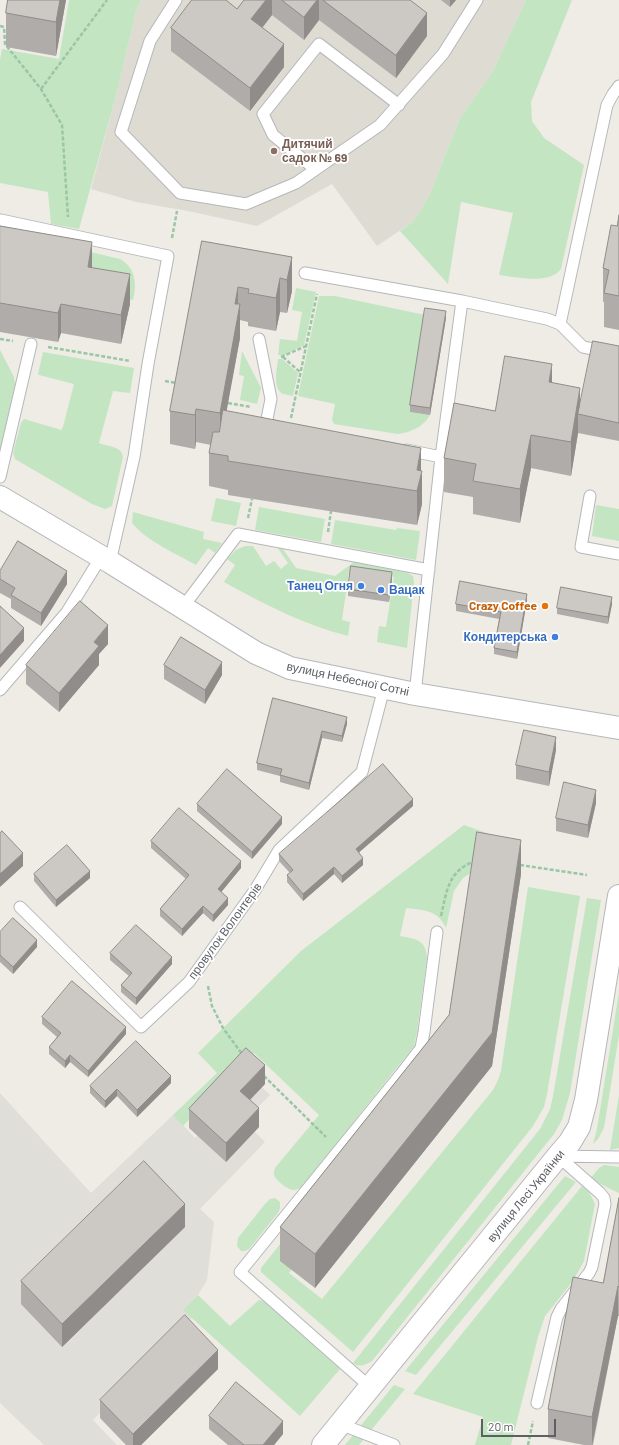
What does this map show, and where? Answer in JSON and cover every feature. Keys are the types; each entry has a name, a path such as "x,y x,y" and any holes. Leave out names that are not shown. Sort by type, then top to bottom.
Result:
{"street":[{"name":"вулиця Небесної Сотні","path":"0,497 106,559 256,653 290,668 415,694 619,728"},
{"name":"вулиця Лесі Українки","path":"323,1445 570,1142 579,1127 586,1100 619,896"}],"lane":[{"path":"176,0 150,41 121,132 180,193 246,204 296,182 380,125 443,54 477,0"},
{"path":"316,169 273,134 263,114 319,44 399,105"},
{"path":"560,324 607,105 619,86"},
{"path":"0,690 67,612 106,559 134,457 148,364 168,256 1,220"},
{"path":"305,273 462,301 547,319 560,324 583,347 619,354"},
{"path":"415,694 441,456 462,301"},
{"path":"259,339 271,399 266,424 289,428"},
{"path":"0,477 31,344"},
{"path":"399,449 441,456"},
{"path":"590,496 581,547 619,554"},
{"path":"183,607 238,534 429,570"},
{"name":"провулок Волонтерів","path":"20,907 141,1027 189,982 256,890 279,850 362,772 384,688"},
{"path":"370,1387 240,1272 421,1048 437,932"},
{"path":"558,1156 619,1157"},
{"path":"537,1403 557,1317 561,1309 592,1267 605,1204 604,1198 600,1193 558,1156"},
{"path":"340,1424 394,1445"}],"path":[{"path":"41,89 107,0"},
{"path":"0,26 4,27 5,44 41,89 62,125 69,235"},
{"path":"168,256 180,193"},
{"path":"289,428 321,276"},
{"path":"31,344 148,364"},
{"path":"263,357 283,357 306,346"},
{"path":"283,357 300,373"},
{"path":"228,403 269,410"},
{"path":"437,932 447,889 451,879 458,870 466,864 476,861"},
{"path":"513,864 587,875"},
{"path":"207,958 207,983 212,1006 223,1028 236,1047 246,1058"},
{"path":"261,1074 339,1150"},
{"path":"528,1445 537,1403"}],"shaded area":[{"name":"Дитячий садок № 69","path":"141,0 526,0 492,73 460,118 429,196 414,221 377,246 332,184 257,226 188,211 136,202 91,189 117,92 136,11"},
{"path":"253,1078 270,1095 244,1121 265,1142 200,1209 214,1222 207,1280 198,1295 184,1310 192,1318 93,1420 117,1445 44,1445 0,1403 0,1093 91,1193 173,1115 195,1138"}],"green space":[{"path":"69,0 141,0 136,11 117,92 79,229 51,224 48,192 0,183 0,60 2,49 59,59"},
{"path":"526,0 572,0 531,102 532,121 544,138 584,165 561,269 556,274 549,277 532,279 499,275 513,213 461,202 448,284 400,231 414,221 429,196 460,118 492,73"},
{"path":"61,245 120,259 129,267 134,277 135,288 133,300 91,293 57,262"},
{"path":"296,288 316,292 304,345 284,355 278,355 280,339 297,341 302,312 292,310"},
{"path":"319,296 335,296 425,315 410,412 430,415 419,427 408,432 398,434 334,424 332,420 335,404 298,396"},
{"path":"0,350 14,377 15,384 0,452"},
{"path":"242,351 261,388 257,404 240,400 244,376 239,375"},
{"path":"43,352 134,368 130,393 113,391 99,443 114,447 122,453 123,457 112,506 105,509 92,504 15,459 13,453 21,423 24,419 61,430 63,427 74,384 38,374"},
{"path":"278,359 282,359 298,373 293,396 283,394 277,387 276,378"},
{"path":"216,498 241,503 236,526 211,521"},
{"path":"596,505 619,509 619,541 592,536"},
{"path":"259,507 325,519 321,542 255,530"},
{"path":"133,512 204,532 203,539 222,543 215,553 208,548 196,565 162,547 138,530 132,523"},
{"path":"335,520 396,530 397,528 420,531 416,560 331,544"},
{"path":"245,546 253,546 266,566 274,561 281,569 288,563 277,547 283,549 296,568 335,576 354,562 408,573 413,576 414,582 407,648 377,642 379,626 386,627 394,577 349,571 342,620 350,622 348,636 300,620 224,582 235,565 227,559 236,550"},
{"path":"464,825 495,836 471,873 463,878 454,891 446,928 443,922 435,914 424,910 406,908 400,936 415,939 422,943 427,958 414,1046 302,1187 293,1190 285,1187 275,1177 274,1170 319,1115 254,1053 183,1126 173,1115 217,1073 198,1053 301,951"},
{"path":"528,887 580,896 544,1107 533,1126 353,1352 261,1272 261,1268 284,1239 303,1255 289,1273 322,1299 493,1090 501,1071"},
{"path":"587,898 601,900 570,1093 562,1120 554,1134 372,1361 367,1364 356,1365 353,1363 540,1129 550,1109"},
{"path":"619,992 619,1035 604,1128 598,1139 593,1144 597,1129"},
{"path":"619,1095 619,1148 610,1150"},
{"path":"604,1165 619,1167 619,1193 590,1179 599,1168"},
{"path":"565,1176 576,1182 416,1375 405,1371"},
{"path":"582,1186 589,1192 595,1204 584,1261 573,1281 545,1316 538,1337 511,1445 475,1445 483,1417 413,1394"},
{"path":"275,1198 280,1202 278,1213 249,1249 241,1251 237,1246 238,1238 265,1204 270,1199"},
{"path":"198,1295 230,1326 259,1300 264,1301 340,1369 300,1416 183,1310"},
{"path":"394,1385 405,1389 359,1445 345,1445"}],"building":[{"path":"8,0 60,0 56,22 6,13"},
{"path":"192,0 226,0 237,9 244,0 266,0 251,19 284,44 250,88 171,28"},
{"path":"282,0 317,0 304,17"},
{"path":"323,0 410,0 427,13 396,55"},
{"path":"619,215 619,296 604,293 609,270 603,268 611,225 617,226"},
{"path":"0,226 92,242 88,267 130,274 121,315 61,304 58,313 0,303"},
{"path":"202,241 292,257 287,280 280,278 276,298 248,293 249,289 238,287 235,304 240,304 220,413 196,409 195,415 170,411"},
{"path":"425,308 446,311 430,408 410,405"},
{"path":"593,341 619,346 619,423 578,414"},
{"path":"505,356 552,364 549,382 580,388 571,442 531,435 520,489 473,481 476,464 444,458 454,403 495,411"},
{"path":"223,410 421,448 417,470 422,471 417,491 228,461 228,456 209,453 213,432 219,432"},
{"path":"18,541 67,571 41,613 11,595 15,588 0,579 0,571"},
{"path":"351,566 392,572 389,595 348,589"},
{"path":"460,581 527,594 517,652 494,648 501,612 456,604"},
{"path":"561,587 612,597 608,617 557,608"},
{"path":"80,601 108,625 94,642 99,646 59,693 26,665"},
{"path":"0,606 24,628 0,655"},
{"path":"181,637 222,662 205,690 164,665"},
{"path":"273,698 347,717 342,736 322,731 309,783 280,775 282,769 257,763"},
{"path":"524,730 556,737 549,772 516,765"},
{"path":"383,764 413,799 356,849 363,858 342,876 334,867 303,894 287,875 293,870 279,854"},
{"path":"227,769 282,817 252,852 197,804"},
{"path":"564,782 596,790 588,825 556,818"},
{"path":"179,808 241,861 218,889 228,898 213,915 203,906 182,929 160,909 189,875 151,841"},
{"path":"2,831 23,853 0,874 0,834"},
{"path":"477,832 521,840 492,1033 315,1254 280,1227 449,1015"},
{"path":"67,845 90,871 56,900 34,874"},
{"path":"13,918 37,940 13,967 0,955 0,932"},
{"path":"136,925 172,957 136,998 121,985 132,973 110,953"},
{"path":"72,981 126,1027 88,1071 70,1055 65,1061 49,1047 61,1033 42,1017"},
{"path":"136,1041 171,1076 137,1110 117,1089 105,1101 90,1086"},
{"path":"246,1048 265,1065 240,1091 259,1108 226,1143 189,1109"},
{"path":"144,1161 185,1204 62,1324 21,1281"},
{"path":"619,1198 619,1287 618,1286 592,1417 548,1409 573,1277 603,1283"},
{"path":"185,1315 218,1350 133,1434 100,1400"},
{"path":"236,1382 283,1421 263,1445 244,1445 209,1416"}],"place":[{"name":"Дитячий садок № 69","path":"274,151"},
{"name":"Танец Огня","path":"361,586"},
{"name":"Вацак","path":"381,590"},
{"name":"Crazy Coffee","path":"545,606"},
{"name":"Кондитерська","path":"555,637"}]}
